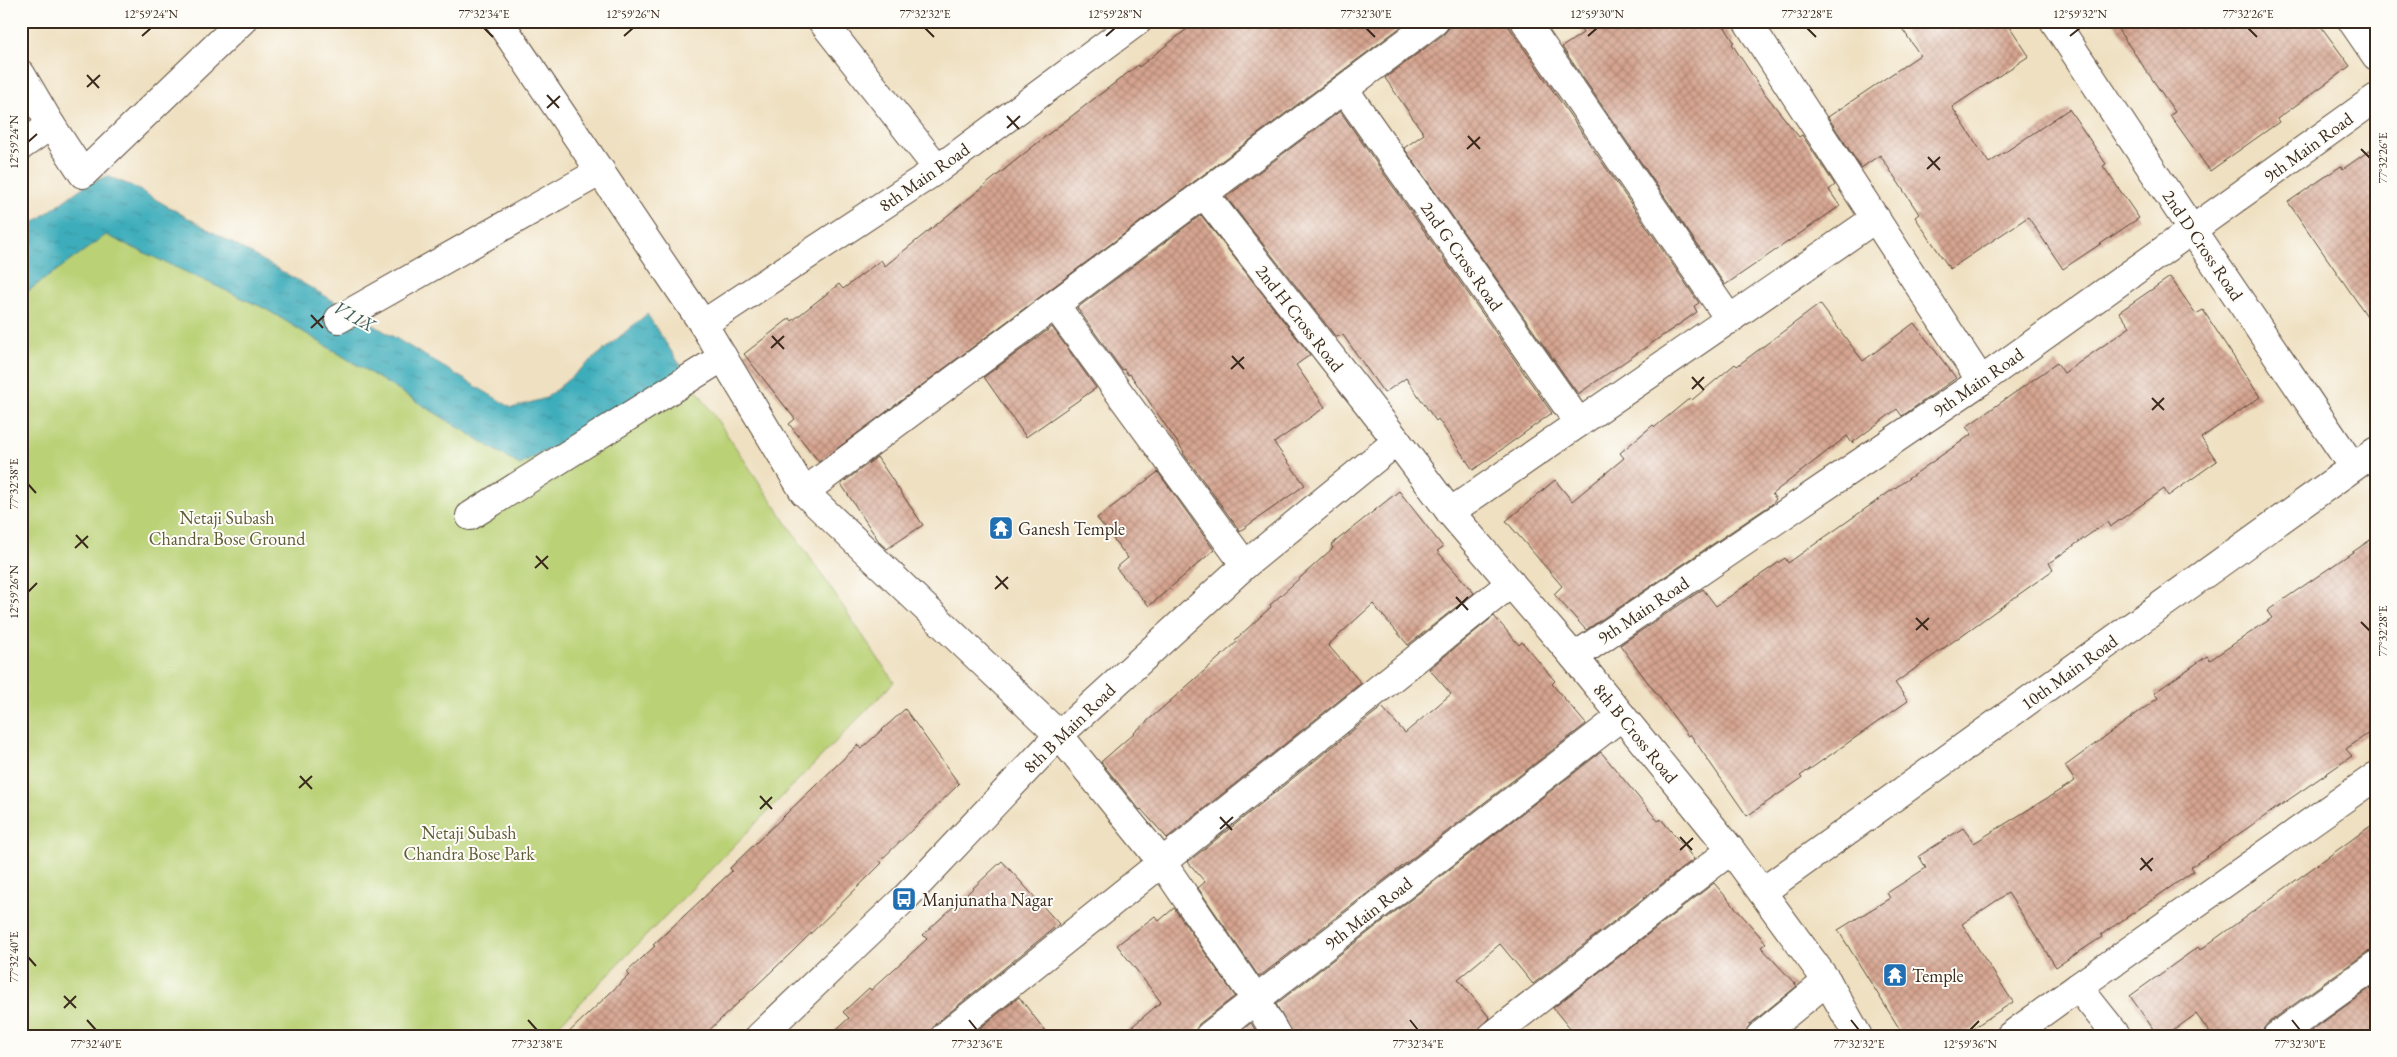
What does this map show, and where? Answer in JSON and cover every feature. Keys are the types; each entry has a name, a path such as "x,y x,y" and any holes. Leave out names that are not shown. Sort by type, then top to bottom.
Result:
{"street":[{"path":"21,74 51,125 84,174 120,136 242,21"},
{"path":"499,21 703,324 804,492 1060,735 1161,861 1256,1000 1277,1036"},
{"path":"822,21 938,169"},
{"name":"8th Main Road","path":"703,324 938,169 1138,21"},
{"path":"804,492 1435,21"},
{"path":"1525,21 1730,320"},
{"path":"1747,21 1981,381"},
{"name":"2nd D Cross Road","path":"2054,21 2353,468"},
{"path":"2352,21 2376,56"},
{"name":"2nd G Cross Road","path":"1344,89 1579,423"},
{"name":"9th Main Road","path":"1574,657 1981,381 2376,98"},
{"path":"21,146 51,125"},
{"path":"338,319 601,171"},
{"name":"2nd H Cross Road","path":"1204,194 1397,441"},
{"path":"1450,512 1876,218"},
{"path":"1054,305 1244,565"},
{"path":"470,516 723,357"},
{"name":"8th B Cross Road","path":"1397,441 1450,512 1574,657 1731,850 1827,981 1858,1036"},
{"name":"8th B Main Road","path":"760,1036 904,898 1060,735 1244,565 1397,441"},
{"name":"10th Main Road","path":"1762,892 2376,451"},
{"path":"944,1036 1511,583"},
{"name":"9th Main Road","path":"1209,1036 1622,716"},
{"path":"2010,1036 2376,776"},
{"path":"1492,1036 1731,850"},
{"path":"2277,1036 2376,965"},
{"path":"1760,1036 1827,981"},
{"path":"2078,987 2117,1036"}],"green space":[{"path":"106,235 266,309 520,465 686,374 894,682 548,1036 21,1036 21,296"}],"water":[{"name":"V11X","path":"107,176 132,186 327,297 512,408 546,398 647,314 686,374 520,465 266,309 106,235 21,296 21,232 87,184"}],"building":[{"path":"1197,21 1409,21 819,462 789,424 795,419 744,354 790,318 792,321 839,284 843,289 881,260 885,266 1051,132 1138,65 1139,67"},
{"path":"1450,21 1505,21 1699,303 1694,306 1697,312 1578,394 1404,148 1424,134 1385,78 1444,34 1449,28"},
{"path":"1575,21 1721,21 1734,42 1732,44 1762,90 1799,137 1802,135 1835,185 1829,190 1840,206 1725,285 1562,47 1583,33"},
{"path":"1897,21 2006,21 2029,56 1952,107 1989,163 2069,109 2106,164 2103,166 2139,218 2063,269 2028,217 1950,269 1915,217 1919,214 1880,155 1861,168 1828,117 1920,55"},
{"path":"2112,21 2317,21 2350,66 2277,119 2279,122 2210,171 2170,115 2175,112"},
{"path":"1340,111 1552,413 1473,470 1438,419 1436,421 1406,378 1384,393 1343,335 1336,337 1226,197"},
{"path":"2376,146 2376,329 2288,202 2341,166 2343,169"},
{"path":"1201,215 1310,355 1296,365 1325,407 1274,443 1305,485 1240,531 1183,453 1130,374 1128,375 1124,369 1122,370 1077,308"},
{"path":"2170,277 2196,314 2203,310 2260,397 2201,438 2217,461 2168,496 2164,489 2110,527 2107,522 2049,563 2053,570 1895,683 1908,701 1800,776 1802,778 1747,816 1690,734 1688,736 1620,645 1703,589 1716,606 1785,558 1788,563 1972,434 1966,427 2057,363 2064,373 2130,327 2119,312"},
{"path":"1820,304 1863,361 1914,323 1956,378 1902,416 1897,409 1852,443 1847,436 1772,494 1776,499 1772,504 1586,630 1554,594 1562,586 1506,521 1555,480 1572,501 1624,458 1620,453 1653,425 1655,427 1690,398 1692,400 1735,364 1737,366"},
{"path":"1052,327 1096,388 1026,437 984,377"},
{"path":"877,457 923,525 887,549 880,543 841,484"},
{"path":"1158,472 1214,550 1149,606 1116,568 1128,558 1097,518"},
{"path":"1399,491 1443,547 1437,551 1474,593 1408,645 1373,604 1328,645 1361,683 1167,838 1140,810 1101,762 1237,642 1235,640 1271,607 1270,605 1333,548 1331,545"},
{"path":"2376,536 2376,728 2346,749 2352,756 2191,867 2194,871 2101,935 2102,937 2056,967 2008,893 1962,924 2013,1002 1961,1036 1904,1036 1838,930 1890,898 1887,893 1926,868 1919,856 1963,828 1974,843 2075,781 2065,766 2158,698 2154,693 2207,656 2210,660 2272,618 2267,611"},
{"path":"1494,616 1519,645 1522,642 1555,681 1552,684 1586,724 1259,977 1198,888 1205,882 1188,862 1382,707 1405,733 1451,694 1429,669"},
{"path":"905,709 959,784 880,861 882,863 792,952 703,1036 565,1036 629,975 627,972 655,946 653,945 732,871 730,868 814,787 858,745 861,749"},
{"path":"1601,752 1658,821 1661,819 1694,859 1533,984 1500,944 1458,979 1490,1018 1478,1030 1477,1036 1293,1036 1276,1004"},
{"path":"2376,822 2376,950 2367,952 2268,1023 2263,1029 2262,1036 2212,1036 2196,1014 2166,1036 2158,1036 2130,996 2198,947 2200,950"},
{"path":"1002,861 1059,924 935,1024 930,1036 829,1036 849,1018 843,1012 869,988 871,990 927,939 923,935"},
{"path":"1714,883 1766,943 1761,947 1797,986 1750,1024 1744,1036 1576,1036 1553,1008"},
{"path":"1174,908 1235,996 1199,1024 1194,1036 1121,1036 1161,1002 1117,945 1155,916 1159,921"},
{"path":"2376,984 2376,1036 2304,1036"},
{"path":"1019,997 1049,1036 970,1036"},
{"path":"1251,1023 1259,1036 1235,1036"}],"place":[{"name":"Ganesh Temple","path":"1001,528"},
{"name":"Manjunatha Nagar","path":"904,899"},
{"name":"Temple","path":"1895,975"}],"park label":[{"name":"Netaji Subash Chandra Bose Ground","path":"227,527"},
{"name":"Netaji Subash Chandra Bose Park","path":"469,842"}]}
